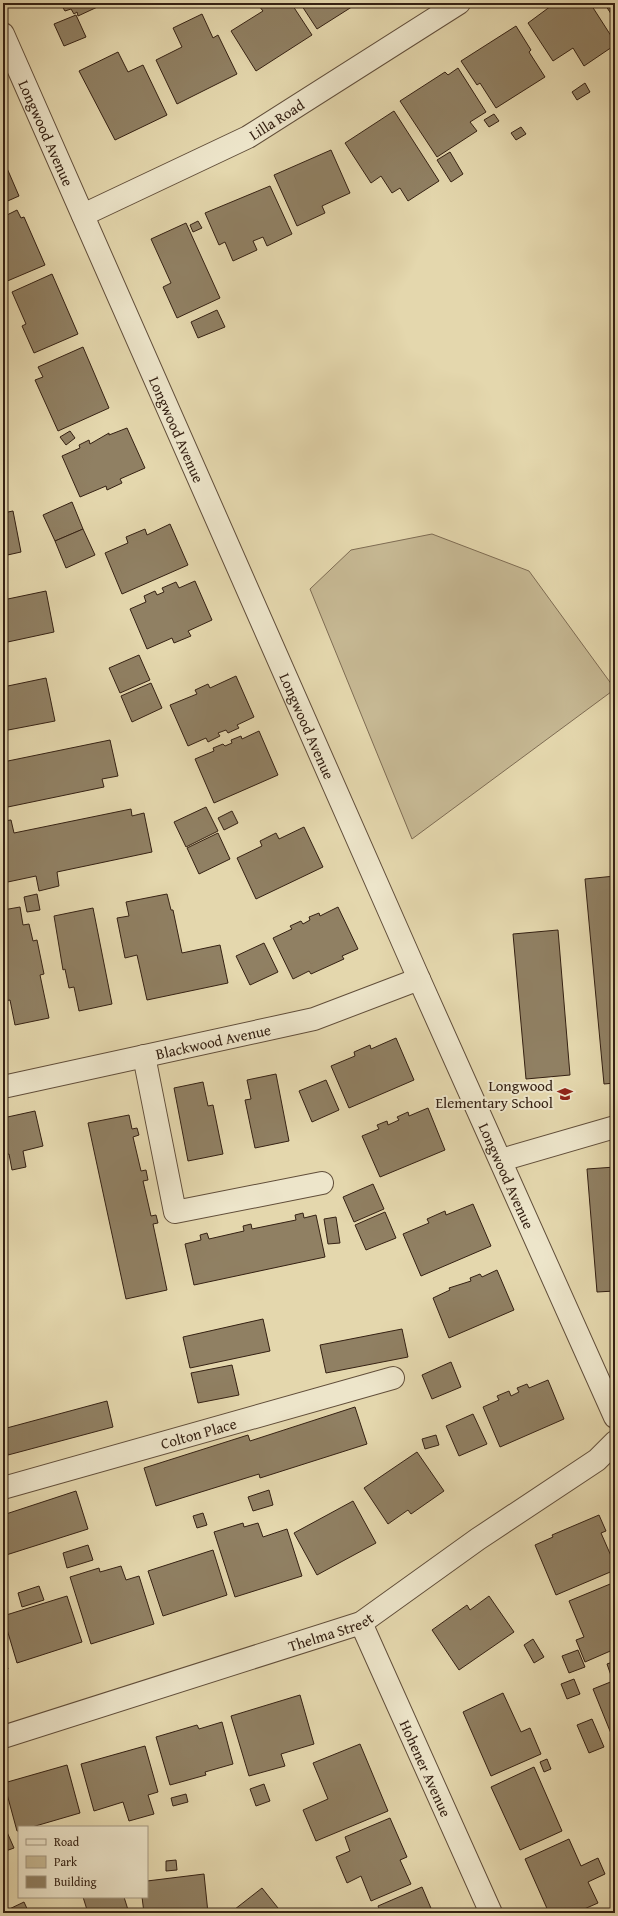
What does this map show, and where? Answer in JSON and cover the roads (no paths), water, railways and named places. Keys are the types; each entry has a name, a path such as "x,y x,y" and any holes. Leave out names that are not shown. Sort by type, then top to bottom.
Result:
{"street":[{"name":"Lilla Road","path":"83,215 248,137 459,3"},
{"name":"Longwood Avenue","path":"3,34 419,979 615,1417"},
{"name":"Blackwood Avenue","path":"3,1087 314,1019 419,979"},
{"path":"144,1056 175,1212 322,1182"},
{"path":"501,1160 615,1127"},
{"name":"Colton Place","path":"3,1488 393,1378"},
{"name":"Thelma Street","path":"3,1737 361,1623 478,1539 597,1460 615,1442"},
{"name":"Hohener Avenue","path":"361,1623 491,1913"}],"place":[{"name":"Longwood Elementary School","path":"565,1094"}]}
